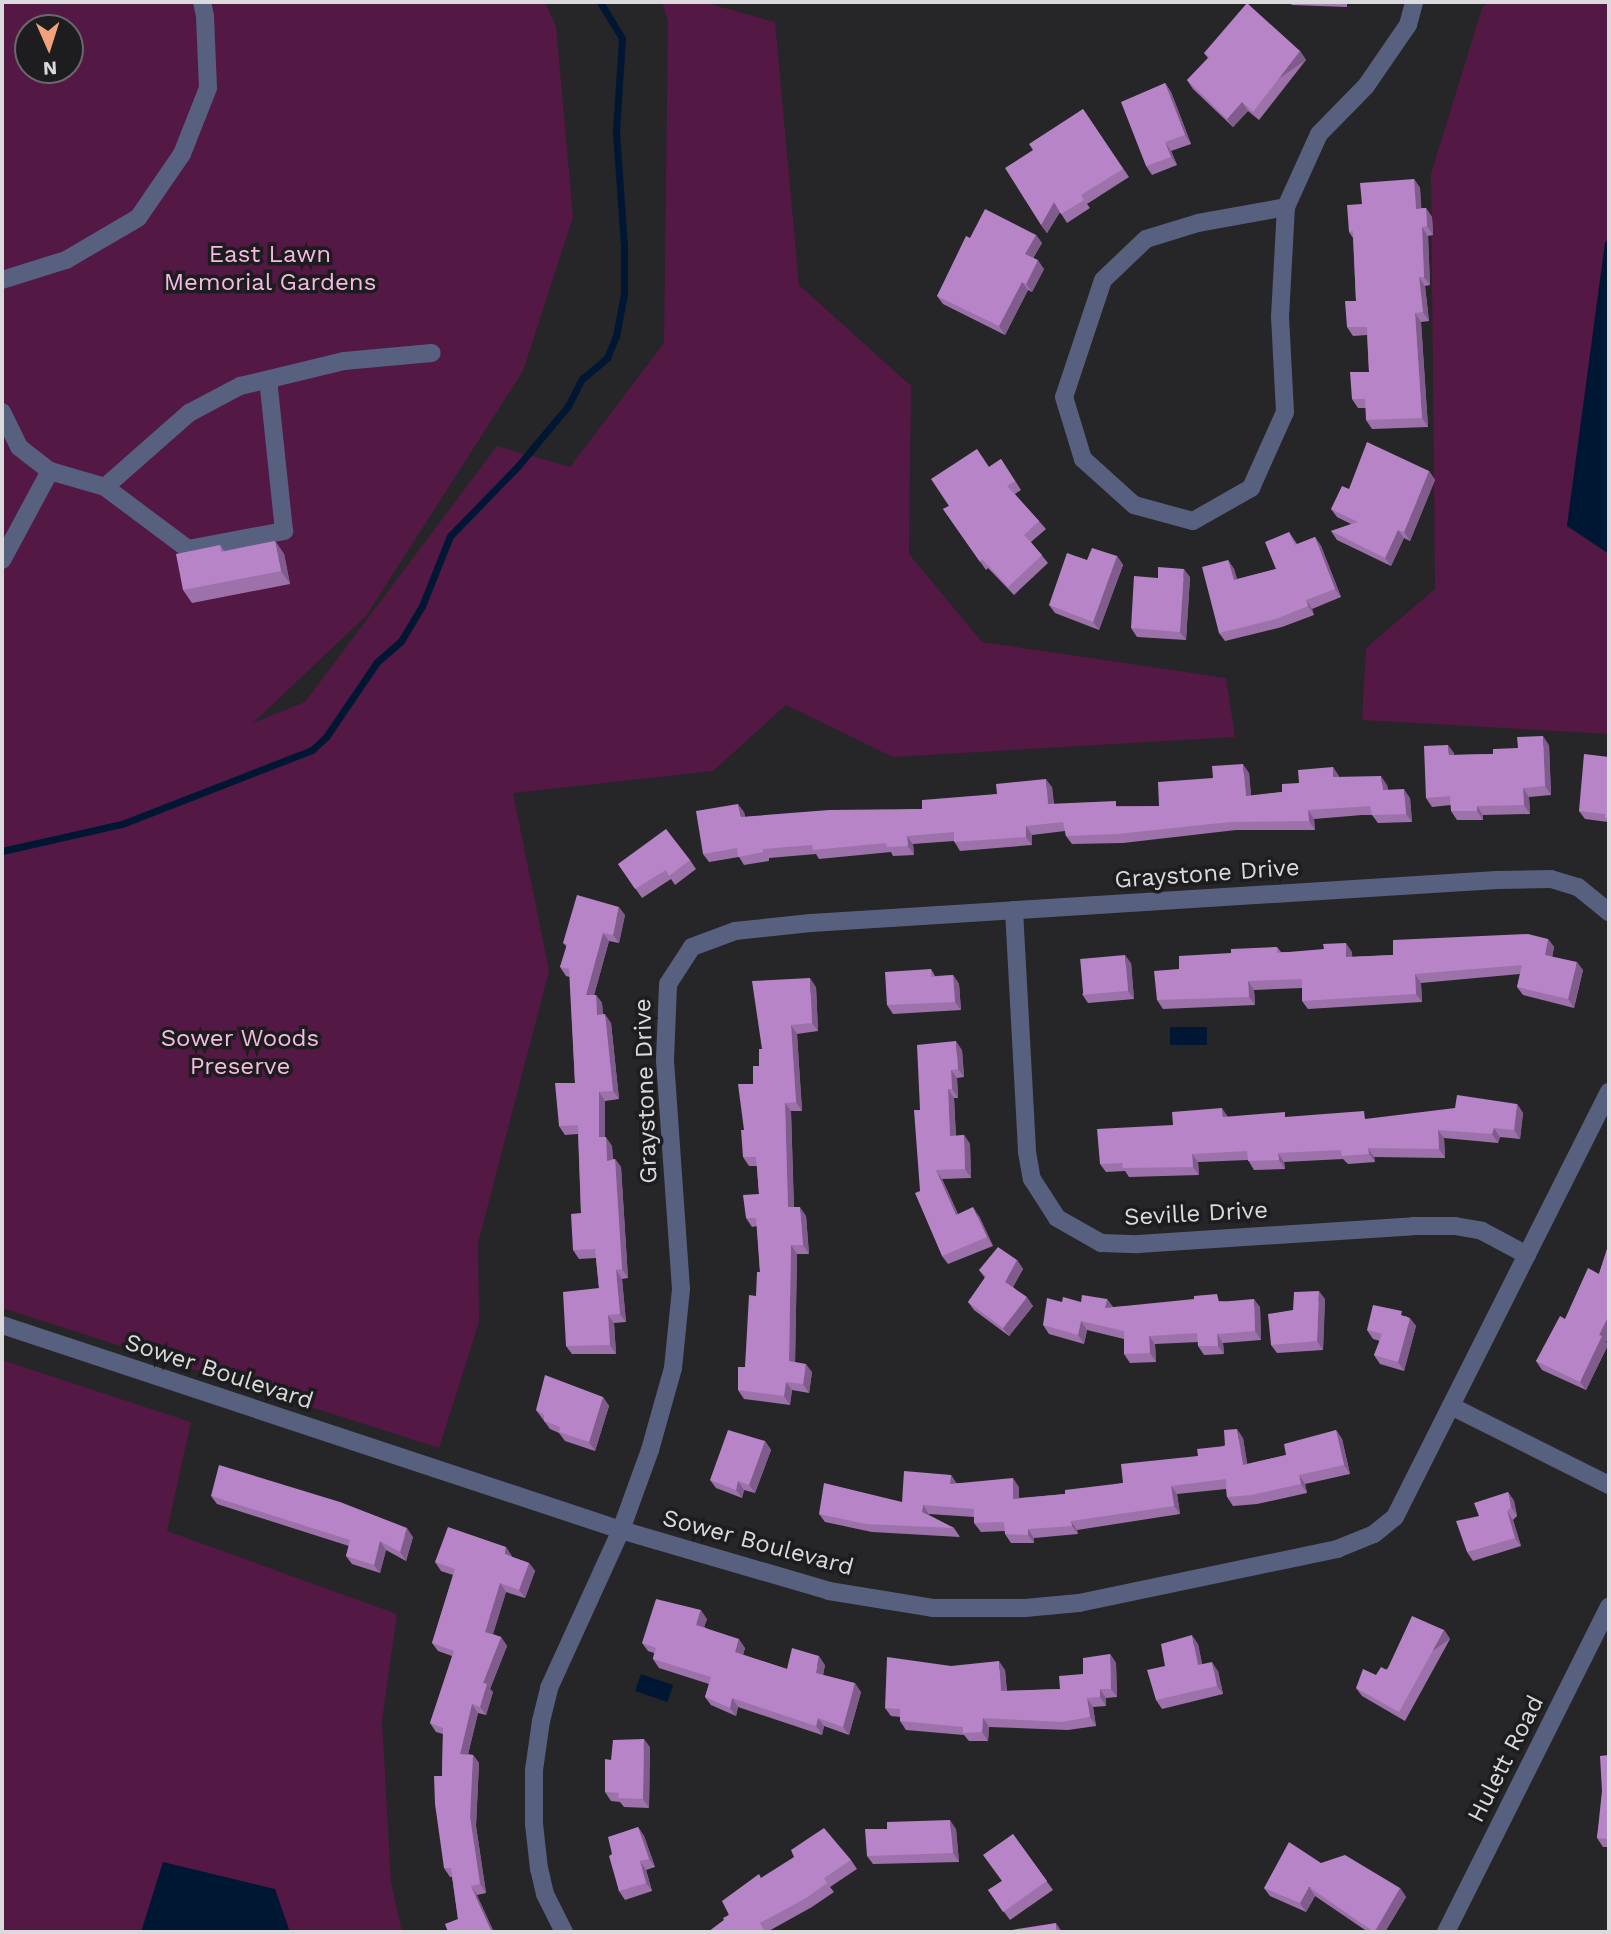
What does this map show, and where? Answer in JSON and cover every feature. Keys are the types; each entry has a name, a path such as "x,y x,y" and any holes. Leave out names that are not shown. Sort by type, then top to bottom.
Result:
{"street":[{"path":"2,280 66,260 138,218 182,154 208,88 202,2"},
{"path":"1286,207 1198,223 1146,239 1103,280 1065,397 1083,459 1134,505 1193,521 1251,488 1285,412 1280,317 1286,207 1319,134 1366,86 1408,25 1415,2"},
{"path":"105,486 189,413 240,386 344,361 432,353"},
{"path":"2,412 19,447 50,471 105,486 188,549 284,531 268,380"},
{"path":"2,560 50,471"},
{"name":"Graystone Drive","path":"564,1932 545,1894 539,1869 534,1824 534,1769 549,1688 621,1530 650,1450 673,1368 681,1289 665,1060 668,984 692,947 735,931 1497,880 1551,880 1578,887 1609,912"},
{"name":"Seville Drive","path":"1014,911 1027,1152 1032,1179 1057,1218 1101,1243 1138,1244 1413,1226 1455,1226 1482,1231 1527,1255"},
{"path":"1609,1092 1451,1406 1609,1485"},
{"name":"Sower Boulevard","path":"2,1325 621,1530 829,1591 933,1608 1025,1608 1079,1604 1337,1549 1374,1534 1395,1517 1451,1406"},
{"name":"Hulett Road","path":"1446,1932 1609,1607"}],"green space":[{"path":"2,2 545,2 556,26 573,217 523,371 366,616 253,723 305,702 497,446 570,467 664,343 668,20 662,2 703,2 775,22 799,285 911,386 909,554 982,642 1226,678 1235,737 893,757 786,705 713,771 513,793 549,971 478,1243 479,1322 439,1448 2,1308"},
{"path":"1488,2 1604,2 1609,8 1609,237 1605,243 1567,525 1609,554 1609,734 1362,720 1366,648 1435,589 1431,174 1482,8"},
{"path":"2,1360 191,1422 167,1531 397,1614 382,1720 391,1883 402,1932 2,1932"}],"water":[{"path":"1609,237 1609,554 1567,526 1605,243"},
{"path":"1170,1027 1207,1027 1207,1045 1170,1045"},
{"path":"641,1674 673,1685 667,1702 635,1691"},
{"path":"163,1862 275,1889 290,1932 141,1932"}],"building":[{"path":"1247,3 1300,51 1253,112 1242,102 1227,119 1187,80 1209,57 1204,53"},
{"path":"1165,83 1185,135 1165,142 1171,157 1146,166 1121,102"},
{"path":"1083,109 1123,169 1081,195 1084,200 1061,214 1054,202 1041,225 1005,168 1033,150 1029,144"},
{"path":"1414,179 1416,209 1426,208 1427,226 1422,227 1424,277 1419,277 1423,312 1415,313 1422,418 1366,420 1365,399 1352,399 1350,372 1369,372 1367,327 1347,327 1345,301 1356,301 1353,231 1349,232 1347,205 1362,204 1360,183"},
{"path":"985,209 1036,235 1025,254 1038,260 1026,284 1022,282 999,326 937,296 966,236 970,238"},
{"path":"1367,442 1429,471 1404,532 1398,530 1385,558 1331,531 1358,522 1331,509 1342,486 1349,489"},
{"path":"977,449 989,467 1001,459 1015,481 1007,486 1039,521 1024,535 1042,555 1008,587 982,559 980,562 943,509 949,506 931,479"},
{"path":"1289,532 1295,545 1315,537 1335,589 1306,600 1308,606 1276,619 1219,633 1202,567 1228,560 1234,580 1276,569 1265,542"},
{"path":"275,541 281,571 183,590 176,554 220,545 221,552"},
{"path":"1092,548 1117,556 1093,622 1049,605 1067,553 1087,560"},
{"path":"1158,567 1184,569 1180,632 1131,628 1134,576 1158,578"},
{"path":"1543,736 1545,786 1523,788 1524,805 1477,806 1477,811 1451,811 1450,796 1426,798 1424,746 1448,745 1449,755 1493,754 1493,749 1518,748 1517,737"},
{"path":"1584,754 1609,757 1609,818 1605,818 1605,814 1579,811"},
{"path":"1243,764 1246,796 1282,792 1282,784 1299,783 1298,770 1333,767 1333,777 1381,776 1383,790 1404,789 1406,814 1372,815 1370,806 1308,810 1309,821 1230,822 1117,834 1066,836 1063,822 1026,826 1026,837 954,842 954,832 907,836 908,846 887,847 886,843 813,850 812,845 763,849 763,852 738,857 737,848 703,854 696,811 738,804 741,817 829,810 922,809 922,800 997,794 996,784 1046,779 1048,804 1116,801 1116,807 1159,806 1158,782 1213,778 1212,766"},
{"path":"666,829 690,860 669,876 666,870 635,889 618,864"},
{"path":"577,895 619,907 613,935 603,933 586,995 596,995 597,1015 605,1014 613,1091 599,1092 599,1137 606,1137 607,1161 615,1159 622,1269 616,1270 620,1314 608,1315 610,1345 566,1346 563,1292 599,1288 595,1249 573,1250 571,1214 581,1213 578,1125 559,1126 555,1083 575,1083 569,969 560,967 567,944 563,943"},
{"path":"1528,934 1548,939 1545,955 1577,962 1568,999 1517,987 1522,965 1415,974 1416,994 1302,1001 1302,979 1248,981 1249,997 1157,1000 1154,971 1179,969 1179,956 1231,953 1231,949 1277,947 1277,953 1324,949 1323,944 1346,943 1346,957 1393,955 1393,940"},
{"path":"1125,955 1128,991 1083,995 1080,959"},
{"path":"931,969 931,977 953,975 955,1002 887,1005 885,972"},
{"path":"810,978 812,1023 791,1025 796,1102 785,1103 788,1207 800,1207 803,1245 791,1245 789,1361 806,1364 803,1384 786,1382 784,1396 738,1390 738,1367 745,1367 749,1295 756,1296 757,1272 760,1272 756,1218 746,1218 743,1195 759,1194 756,1157 743,1157 741,1130 744,1130 738,1084 753,1084 753,1066 759,1066 759,1049 762,1049 752,981"},
{"path":"956,1041 958,1069 951,1070 952,1089 948,1089 950,1136 964,1135 965,1169 936,1170 956,1215 973,1207 987,1237 942,1256 915,1193 920,1191 914,1110 920,1110 917,1045"},
{"path":"1457,1095 1517,1104 1514,1130 1494,1128 1492,1134 1438,1130 1439,1149 1368,1148 1369,1154 1342,1156 1341,1150 1278,1153 1279,1160 1248,1161 1247,1151 1192,1154 1193,1167 1123,1168 1122,1163 1100,1164 1097,1129 1173,1125 1172,1112 1222,1108 1223,1117 1285,1112 1285,1117 1364,1111 1365,1119 1455,1108"},
{"path":"1609,1243 1609,1315 1580,1382 1536,1361 1560,1316 1565,1319 1588,1268 1599,1274"},
{"path":"998,1247 1017,1260 1005,1282 1027,1297 1003,1328 968,1302 986,1276 979,1270"},
{"path":"1319,1291 1317,1341 1271,1345 1268,1314 1293,1310 1294,1292"},
{"path":"1217,1294 1219,1302 1254,1299 1255,1331 1217,1334 1218,1346 1198,1346 1197,1333 1149,1336 1150,1353 1124,1354 1124,1331 1081,1321 1078,1335 1043,1325 1047,1298 1062,1302 1063,1297 1081,1302 1082,1295 1107,1299 1105,1308 1194,1299 1194,1296"},
{"path":"1373,1305 1402,1311 1401,1315 1410,1318 1398,1362 1374,1355 1382,1334 1367,1330"},
{"path":"545,1375 603,1397 589,1442 559,1432 560,1427 544,1421 544,1415 536,1410"},
{"path":"1237,1429 1243,1465 1286,1455 1284,1444 1336,1430 1344,1465 1299,1475 1301,1484 1251,1495 1227,1497 1226,1479 1171,1486 1174,1506 1071,1521 1072,1526 1028,1529 1028,1535 1005,1534 1004,1522 974,1523 974,1509 923,1505 922,1512 954,1528 866,1524 819,1514 824,1483 902,1502 904,1471 951,1475 950,1484 1013,1478 1013,1499 1065,1494 1065,1490 1123,1483 1121,1464 1198,1456 1197,1449 1225,1446 1224,1430"},
{"path":"728,1430 765,1441 749,1485 738,1481 736,1490 710,1480"},
{"path":"219,1465 340,1502 407,1528 400,1552 380,1541 374,1565 346,1556 350,1540 211,1496"},
{"path":"1508,1492 1511,1507 1507,1511 1515,1538 1467,1552 1456,1521 1479,1516 1474,1503"},
{"path":"448,1527 506,1547 505,1554 529,1563 519,1590 500,1583 485,1632 501,1637 483,1683 487,1684 480,1707 472,1704 460,1754 473,1755 470,1817 480,1884 471,1886 492,1932 448,1932 445,1924 458,1919 451,1868 444,1868 435,1804 434,1776 442,1776 443,1728 430,1723 454,1651 432,1643 455,1569 435,1562"},
{"path":"656,1599 701,1610 696,1625 739,1639 735,1652 787,1669 792,1648 819,1656 816,1673 855,1683 843,1727 818,1718 816,1726 732,1698 730,1708 705,1697 711,1677 653,1659 656,1648 642,1643"},
{"path":"1412,1616 1444,1630 1399,1712 1356,1688 1363,1669 1376,1675 1381,1667 1387,1670"},
{"path":"1192,1635 1198,1665 1212,1662 1217,1686 1156,1700 1147,1670 1165,1666 1161,1644"},
{"path":"1110,1654 1111,1689 1100,1689 1100,1697 1087,1698 1090,1717 1062,1722 983,1718 982,1732 963,1733 963,1727 900,1721 900,1709 885,1708 887,1657 951,1666 999,1661 1001,1691 1060,1689 1059,1676 1083,1674 1083,1658"},
{"path":"644,1739 643,1799 618,1798 619,1793 605,1792 605,1759 611,1760 613,1740"},
{"path":"1609,1755 1609,1839 1597,1838 1602,1791 1600,1756"},
{"path":"950,1820 953,1853 867,1856 865,1829 887,1829 887,1822"},
{"path":"638,1827 649,1859 640,1861 646,1883 619,1891 609,1856 612,1854 608,1837"},
{"path":"824,1828 851,1860 824,1878 827,1883 806,1898 760,1923 764,1930 761,1932 708,1932 729,1915 722,1901 759,1874 761,1878 794,1857 791,1850"},
{"path":"1013,1834 1047,1881 1003,1912 988,1890 1002,1881 983,1855"},
{"path":"1289,1842 1321,1863 1345,1855 1400,1888 1374,1932 1309,1887 1300,1903 1264,1888"},
{"path":"1056,1923 1057,1932 1012,1932 1012,1930"}],"waterway":[{"path":"2,851 122,824 312,750 326,737 377,662 401,641 422,606 450,536 518,466 568,406 582,379 607,358 616,336 624,294 624,246 616,131 622,38 600,2"}],"park label":[{"name":"East Lawn Memorial Gardens","path":"270,269"},
{"name":"Sower Woods Preserve","path":"240,1053"}]}
